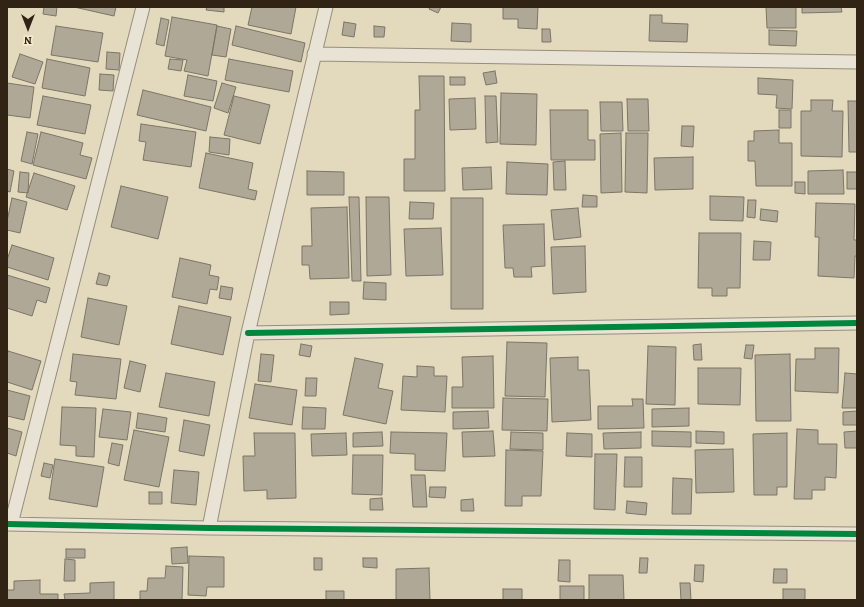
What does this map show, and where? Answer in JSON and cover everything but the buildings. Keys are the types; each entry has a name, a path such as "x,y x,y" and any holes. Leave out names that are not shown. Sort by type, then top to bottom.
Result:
{"street":[{"path":"143,7 9,524 208,528 857,534"},
{"path":"208,528 248,333 326,7"},
{"path":"314,54 857,62"},
{"path":"248,333 857,323"}],"cycle path":[{"path":"248,333 857,323"},
{"path":"7,524 209,528 857,534"}]}
